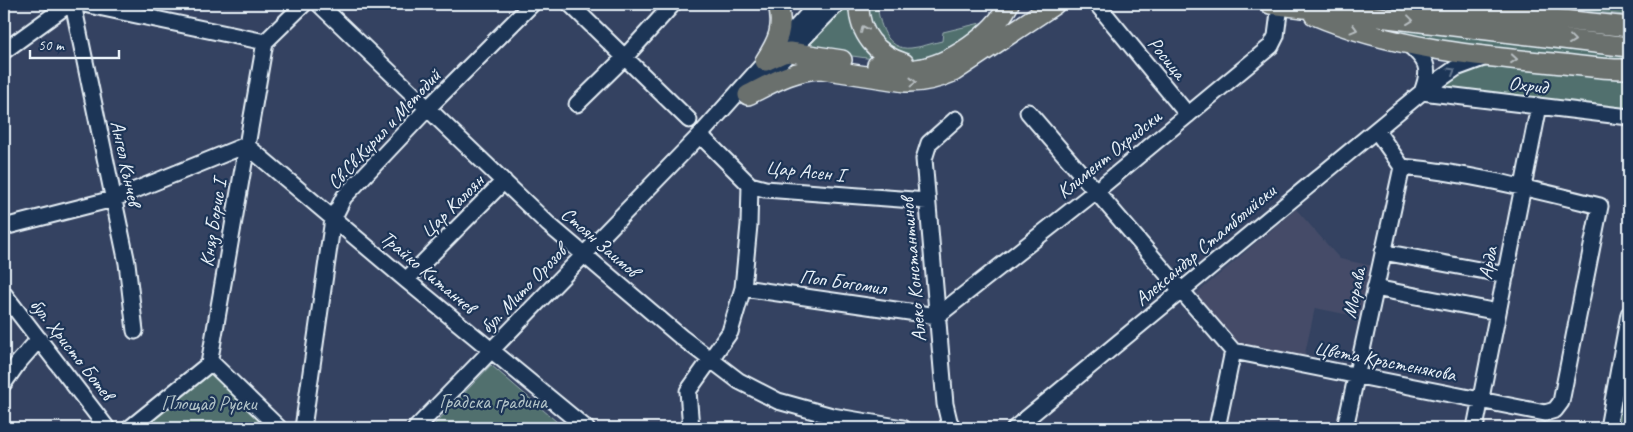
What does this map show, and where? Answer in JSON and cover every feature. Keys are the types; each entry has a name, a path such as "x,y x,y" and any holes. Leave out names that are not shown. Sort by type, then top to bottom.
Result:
{"main road":[{"path":"765,61 776,43 779,33 780,17 778,4"},
{"path":"859,4 860,20 864,30 878,50 890,58 905,63 933,65"},
{"path":"765,61 790,52 898,68 918,68 933,65 972,44 991,29 999,12 1009,4"},
{"path":"748,95 785,76 820,69 905,82 940,78 953,72 1055,4"},
{"path":"1412,4 1629,26"},
{"path":"1281,5 1336,24 1407,43 1487,57 1629,69"},
{"path":"1281,5 1629,47"}],"street":[{"path":"4,51 69,4"},
{"name":"Ангел Кънчев","path":"73,4 127,263 135,331"},
{"path":"84,4 265,42 304,4"},
{"name":"Стоян Заимов","path":"319,4 504,182 584,255 681,337 739,381 778,401 832,416 903,428"},
{"name":"Св.Св.Кирил и Методий","path":"303,428 333,219 344,197 428,108 532,4"},
{"path":"570,4 689,120"},
{"path":"577,104 625,57 673,4"},
{"name":"бул. Мито Орозов","path":"416,428 700,135 818,4"},
{"name":"бул. Мито Орозов","path":"700,135 748,95 837,4"},
{"name":"Росица","path":"1097,4 1188,115"},
{"name":"Климент Охридски","path":"936,316 1096,191 1271,46 1276,36 1281,5"},
{"name":"Княз Борис I","path":"210,361 265,42"},
{"path":"1407,43 1422,57 1427,66 1426,80 1422,92"},
{"name":"Александър Стамболийски","path":"1014,428 1422,92 1456,68 1487,57"},
{"name":"Охрид","path":"1422,92 1629,117"},
{"name":"Арда","path":"1475,428 1539,106"},
{"path":"1028,112 1233,351 1216,428"},
{"name":"Алеко Константинов","path":"953,428 949,421 945,404 924,159 929,143 956,119"},
{"path":"1376,130 1402,167 1440,170 1523,187"},
{"name":"Цар Асен I","path":"700,135 750,185 764,189 927,202"},
{"path":"4,227 113,199 246,145"},
{"name":"Трайко Китанчев","path":"246,145 586,428"},
{"name":"Морава","path":"1345,428 1402,167"},
{"name":"Цар Калоян","path":"406,280 504,182"},
{"path":"691,428 688,391 730,332 743,288 749,226 750,185"},
{"name":"Цвета Кръстенякова","path":"1233,351 1356,377 1545,413 1555,410 1561,402 1563,394 1600,206 1523,187"},
{"path":"1383,252 1506,275"},
{"name":"Поп Богомил","path":"743,288 936,316"},
{"path":"1375,288 1498,312"},
{"name":"бул. Христо Ботев","path":"4,294 108,428"},
{"path":"1608,428 1629,314"},
{"path":"4,383 11,361 39,339"},
{"path":"130,428 209,364 210,361 279,428"}],"shaded area":[{"path":"1296,209 1340,259 1373,266 1359,317 1315,308 1304,358 1239,346 1196,294"}],"green space":[{"path":"846,4 853,4 881,60 802,49"},
{"path":"867,4 877,4 885,34 895,45 902,48 911,48 942,41 943,32 989,21 940,56 914,59 903,57 885,46 873,27"},
{"path":"1517,4 1622,4 1625,15"},
{"path":"1351,21 1629,56 1629,59 1625,63 1416,39"},
{"path":"1489,67 1629,80 1629,109 1439,89 1457,77"},
{"path":"1629,313 1629,428 1608,428"},
{"name":"Градска градина","path":"491,365 564,428 431,428"},
{"name":"Площад Руски","path":"210,369 271,428 139,428"}]}
